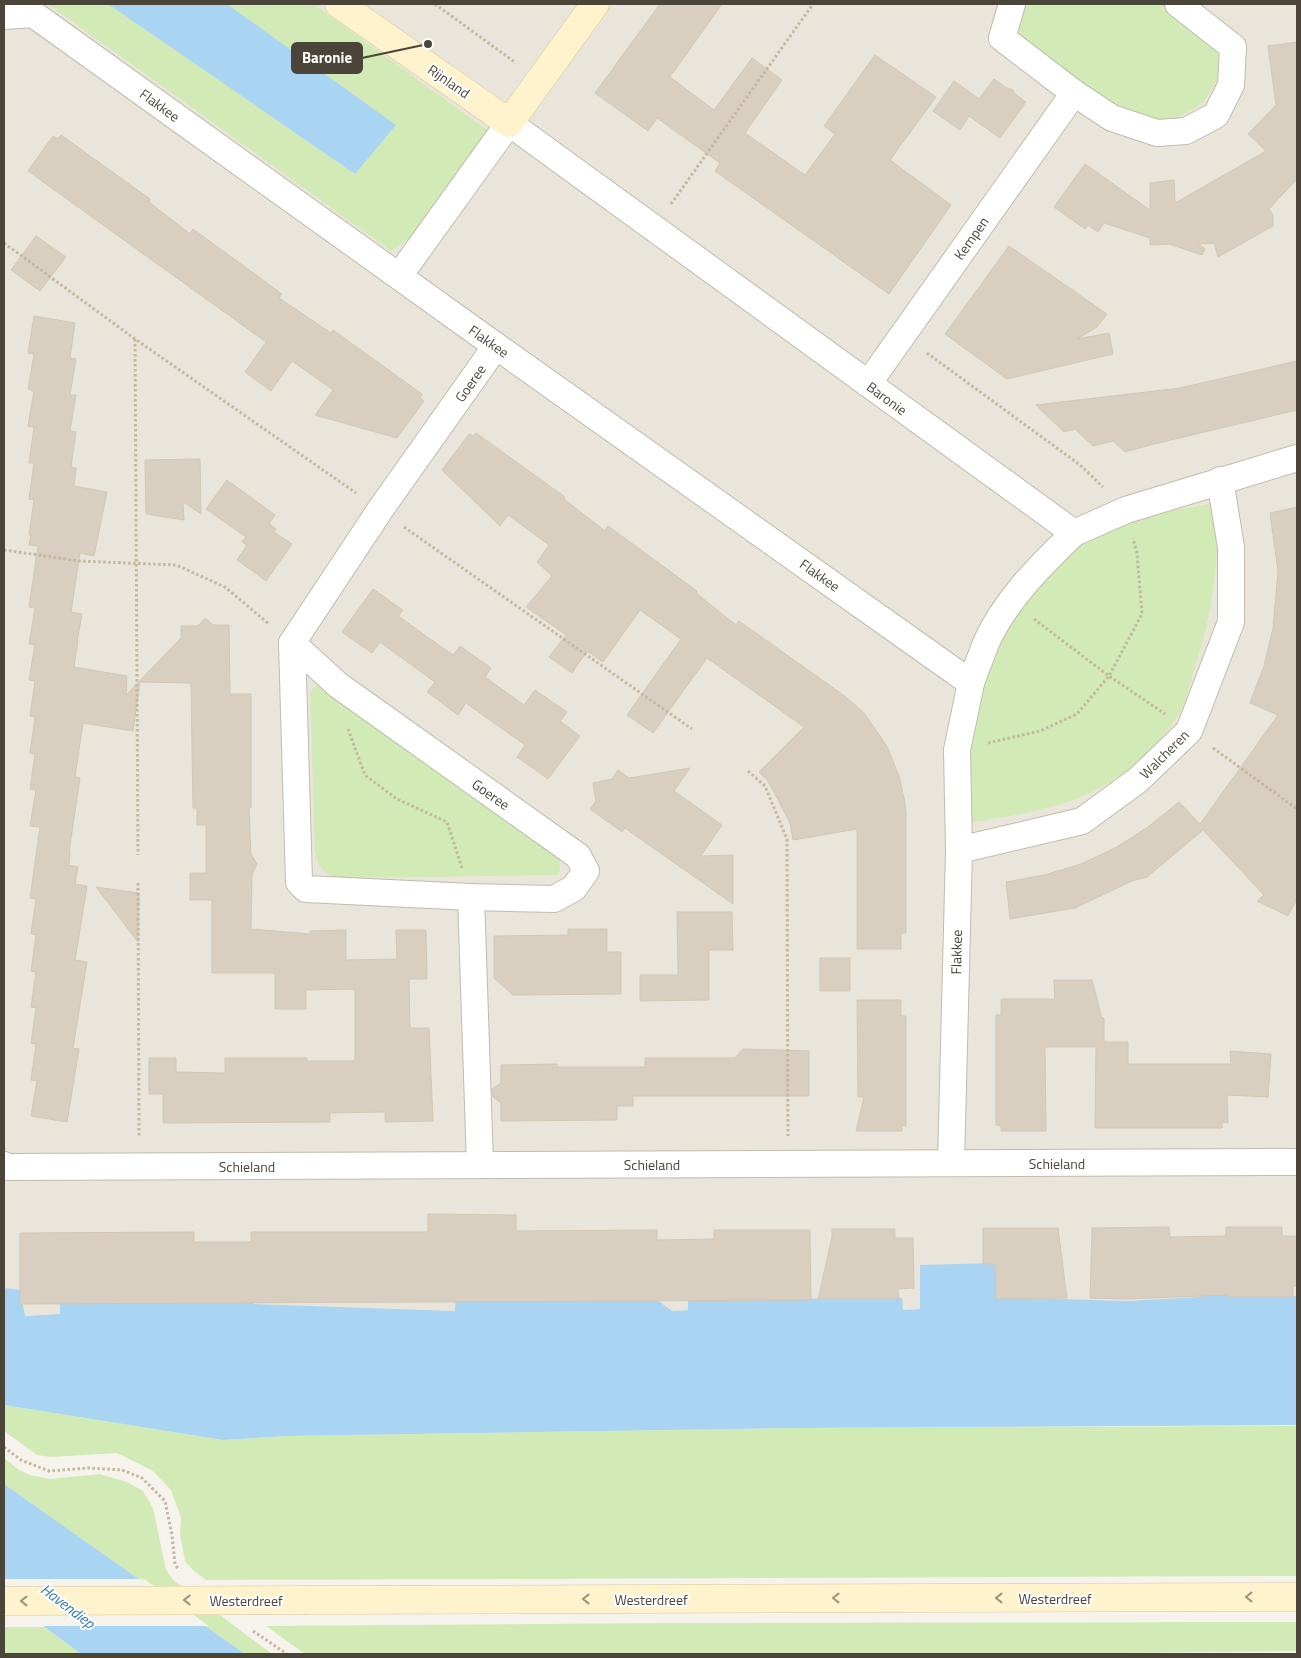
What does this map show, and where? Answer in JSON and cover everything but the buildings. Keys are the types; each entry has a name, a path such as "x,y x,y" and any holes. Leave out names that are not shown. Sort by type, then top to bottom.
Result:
{"main road":[{"name":"Rijnland","path":"340,4 509,123"},
{"path":"509,123 595,4"},
{"name":"Westerdreef","path":"4,1601 1297,1597"}],"street":[{"path":"1012,4 1002,38 1074,93 1112,118 1158,132 1186,131 1216,114 1232,85 1233,47 1178,4"},
{"name":"Flakkee","path":"4,16 33,14 496,346 971,682"},
{"name":"Kempen","path":"868,384 1074,93"},
{"name":"Baronie","path":"509,123 1074,533"},
{"path":"399,276 509,123"},
{"name":"Goeree","path":"292,643 338,685 578,856 586,871 574,888 554,899 471,898 306,889 299,882 292,643 380,510 496,346"},
{"path":"1074,533 1126,510 1297,458"},
{"name":"Walcheren","path":"959,850 1082,821 1138,780 1189,731 1231,622 1231,547 1220,480"},
{"name":"Flakkee","path":"951,1163 959,850 957,750 971,682 987,642 1011,602 1040,567 1074,533"},
{"path":"471,898 480,1165"},
{"name":"Schieland","path":"5,1166 1297,1162"}],"path":[{"path":"435,4 540,81"},
{"path":"653,229 813,4"},
{"path":"4,243 135,339 692,729"},
{"path":"135,339 138,855"},
{"path":"4,550 79,561 176,565 225,587 292,643"},
{"path":"1011,602 1109,676 1297,809"},
{"path":"338,685 350,737 365,775 397,799 448,822 471,898"},
{"path":"748,771 765,786 787,839 788,1164"},
{"path":"138,883 139,1166"},
{"path":"4,1448 21,1460 49,1471 88,1468 122,1470 142,1478 164,1501 172,1535 175,1564 178,1571"},
{"path":"248,1627 288,1654"}],"shaded area":[{"path":"4,4 1297,4 1297,1296 1232,1296 1127,1301 997,1297 920,1265 920,1309 902,1310 902,1299 719,1299 688,1266 688,1310 672,1311 656,1299 457,1267 455,1311 254,1304 60,1303 61,1314 24,1316 4,1321"}],"green space":[{"path":"48,4 108,4 355,174 396,125 227,4 313,4 487,130 416,234 391,251"},
{"path":"1023,4 1165,4 1202,34 1217,51 1220,60 1217,81 1204,101 1178,117 1165,122 1136,119 1010,35"},
{"path":"1220,502 1216,569 1207,623 1186,699 1167,731 1156,745 1130,769 1084,796 1043,809 968,823 968,767 979,681 1000,636 1061,558 1124,520"},
{"path":"318,684 559,857 560,869 558,875 336,878 324,871 319,865 315,852 310,692"},
{"path":"4,1405 223,1440 287,1436 799,1428 1297,1426 1297,1576 206,1580 185,1561 180,1534 181,1518 171,1490 153,1471 117,1453 51,1457 37,1455 4,1431"},
{"path":"4,1458 19,1470 30,1475 50,1479 100,1474 127,1482 143,1491 153,1508 166,1570 173,1580 272,1654 245,1654 4,1484"},
{"path":"1297,1622 1297,1651 1040,1654 305,1654 266,1626 674,1623"},
{"path":"4,1627 44,1627 81,1654 4,1654"}],"water":[{"path":"108,4 227,4 396,125 355,174"},
{"path":"998,1263 997,1297 1127,1301 1200,1297 1205,1265 1232,1296 1297,1296 1297,1425 799,1428 287,1436 223,1440 4,1405 4,1288 20,1290 25,1316 60,1314 60,1303 253,1266 254,1304 455,1311 457,1266 656,1299 672,1311 688,1310 688,1266 719,1299 902,1298 903,1310 920,1309 920,1265"},
{"name":"Havendiep","path":"4,1484 245,1654 81,1654 4,1597"}],"pier":[{"path":"4,1579 144,1579 209,1626 39,1626 4,1600"}],"place":[{"name":"Baronie","path":"428,44"}]}
